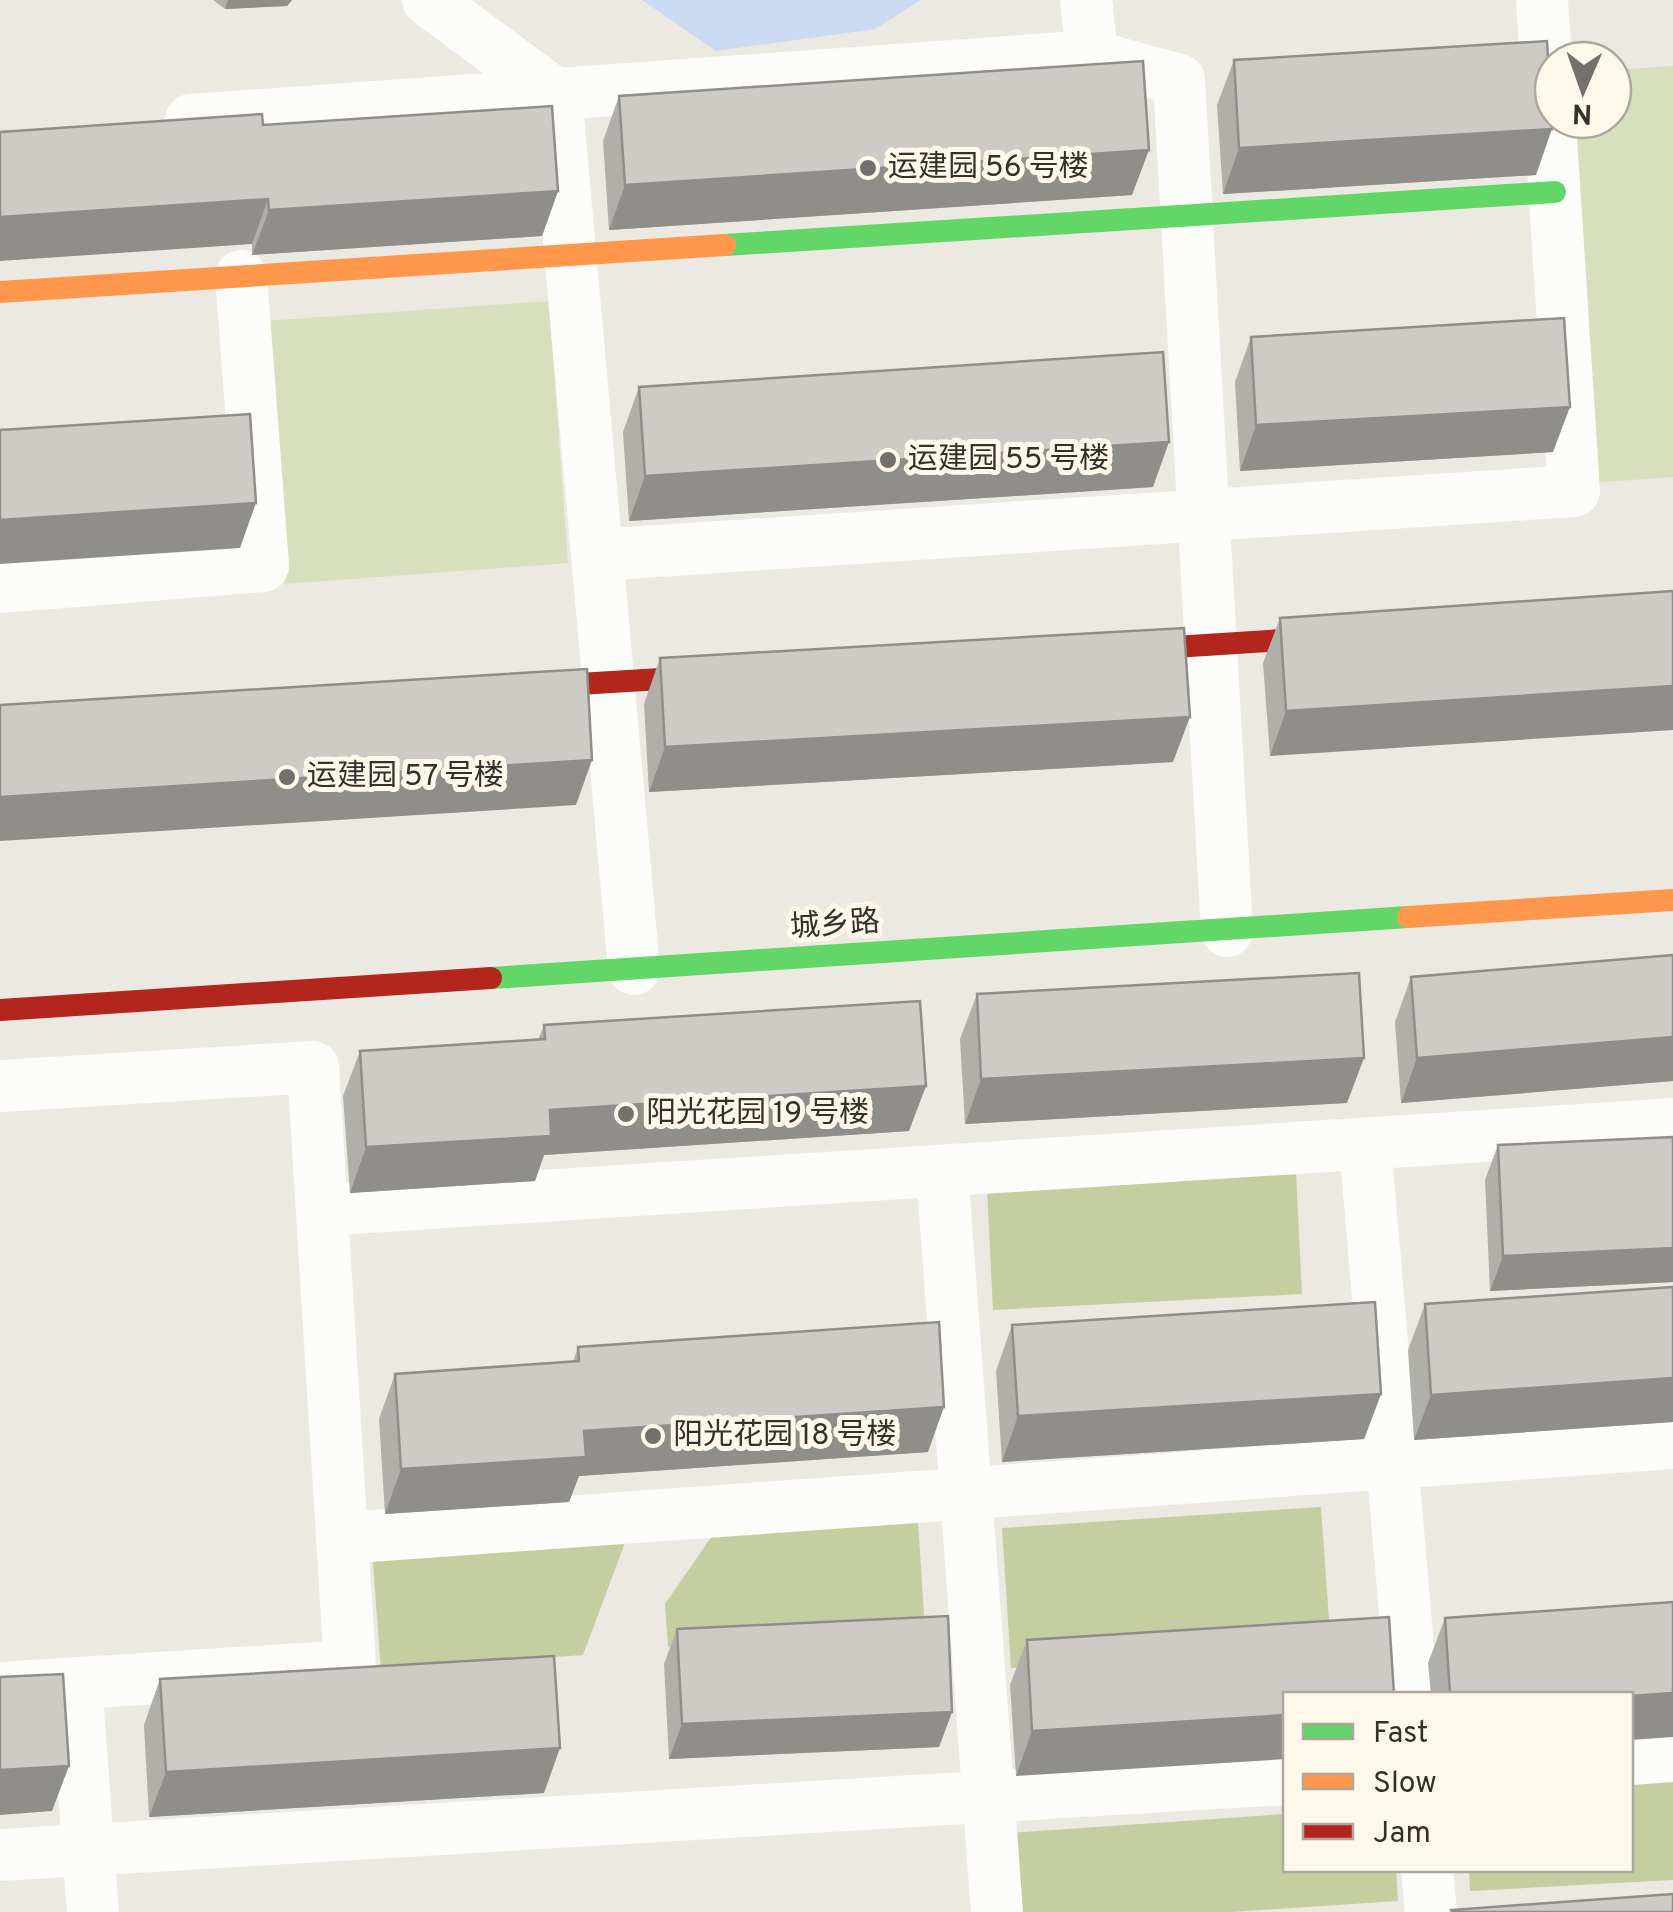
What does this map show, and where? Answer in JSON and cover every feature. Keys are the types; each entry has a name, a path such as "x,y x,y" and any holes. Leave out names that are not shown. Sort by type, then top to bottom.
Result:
{"street":[{"path":"428,0 556,95 634,969"},
{"path":"1086,0 1092,56"},
{"path":"597,555 1574,491 1542,0"},
{"path":"139,124 1092,56 1179,80 1227,931"},
{"path":"0,292 1555,192"},
{"path":"0,587 264,566 241,276"},
{"path":"1094,652 1365,635"},
{"path":"491,690 744,674"},
{"name":"城乡路","path":"0,1010 1673,900"},
{"path":"0,1688 350,1666 310,990"},
{"path":"0,1086 313,1067"},
{"path":"322,1210 1673,1124"},
{"path":"1365,1144 1412,1692"},
{"path":"942,1171 997,1912"},
{"path":"342,1538 1673,1443"},
{"path":"76,1683 92,1912"},
{"path":"1633,1758 1673,1756"},
{"path":"0,1856 1283,1779"},
{"path":"1427,1872 1431,1912"}],"green space":[{"path":"1673,66 1673,477 1591,483 1568,140 1633,140 1633,69"},
{"path":"549,301 568,563 284,584 265,321"},
{"path":"1296,1174 1302,1294 993,1310 987,1189"},
{"path":"1321,1507 1331,1647 1011,1668 1002,1528"},
{"path":"918,1520 925,1631 668,1647 665,1604 714,1533"},
{"path":"629,1532 583,1655 381,1670 372,1551"},
{"path":"1673,1776 1673,1880 1470,1891 1469,1872 1633,1872 1633,1779"},
{"path":"1283,1814 1283,1872 1396,1872 1398,1901 1231,1912 1013,1912 1008,1833"}],"water":[{"path":"642,0 921,0 875,29 716,51"}],"building":[{"path":"1533,42 1533,130 1239,148 1234,60"},
{"path":"1143,61 1149,150 625,185 619,96"},
{"path":"552,106 558,191 269,210 268,199 0,217 0,132 262,114 263,125"},
{"path":"1564,318 1570,407 1256,425 1251,337"},
{"path":"1163,352 1169,442 645,476 639,387"},
{"path":"250,414 256,503 0,520 0,430"},
{"path":"1673,591 1673,686 1286,711 1280,618"},
{"path":"1184,628 1190,717 665,747 660,658"},
{"path":"587,669 592,760 0,797 0,705"},
{"path":"1673,955 1673,1037 1417,1058 1411,977"},
{"path":"1359,973 1364,1058 981,1079 977,994"},
{"path":"920,1001 926,1086 550,1110 551,1136 366,1147 360,1051 545,1039 544,1025"},
{"path":"1673,1137 1673,1248 1503,1256 1498,1145"},
{"path":"1673,1287 1673,1378 1431,1395 1425,1304"},
{"path":"1375,1302 1381,1394 1018,1416 1012,1325"},
{"path":"939,1322 944,1407 584,1431 586,1457 401,1469 395,1374 579,1361 578,1347"},
{"path":"1673,1602 1673,1693 1450,1692 1445,1618"},
{"path":"948,1616 952,1712 682,1724 677,1629"},
{"path":"1389,1617 1394,1692 1283,1692 1283,1715 1032,1731 1027,1640"},
{"path":"554,1656 560,1748 166,1772 160,1679"},
{"path":"63,1674 69,1766 0,1770 0,1677"},
{"path":"1673,1894 1673,1912 1451,1910"}],"traffic: fast":[{"path":"725,245 1555,192"},
{"path":"491,978 1408,917"}],"traffic: slow":[{"path":"0,292 725,245"},
{"path":"1408,917 1673,900"}],"traffic: jam":[{"path":"1112,651 1346,636"},
{"path":"513,688 727,675"},
{"path":"0,1010 491,978"}],"place":[{"name":"运建园 56 号楼","path":"868,168"},
{"name":"运建园 55 号楼","path":"888,460"},
{"name":"运建园 57 号楼","path":"287,777"},
{"name":"阳光花园 19 号楼","path":"626,1114"},
{"name":"阳光花园 18 号楼","path":"653,1436"}]}
